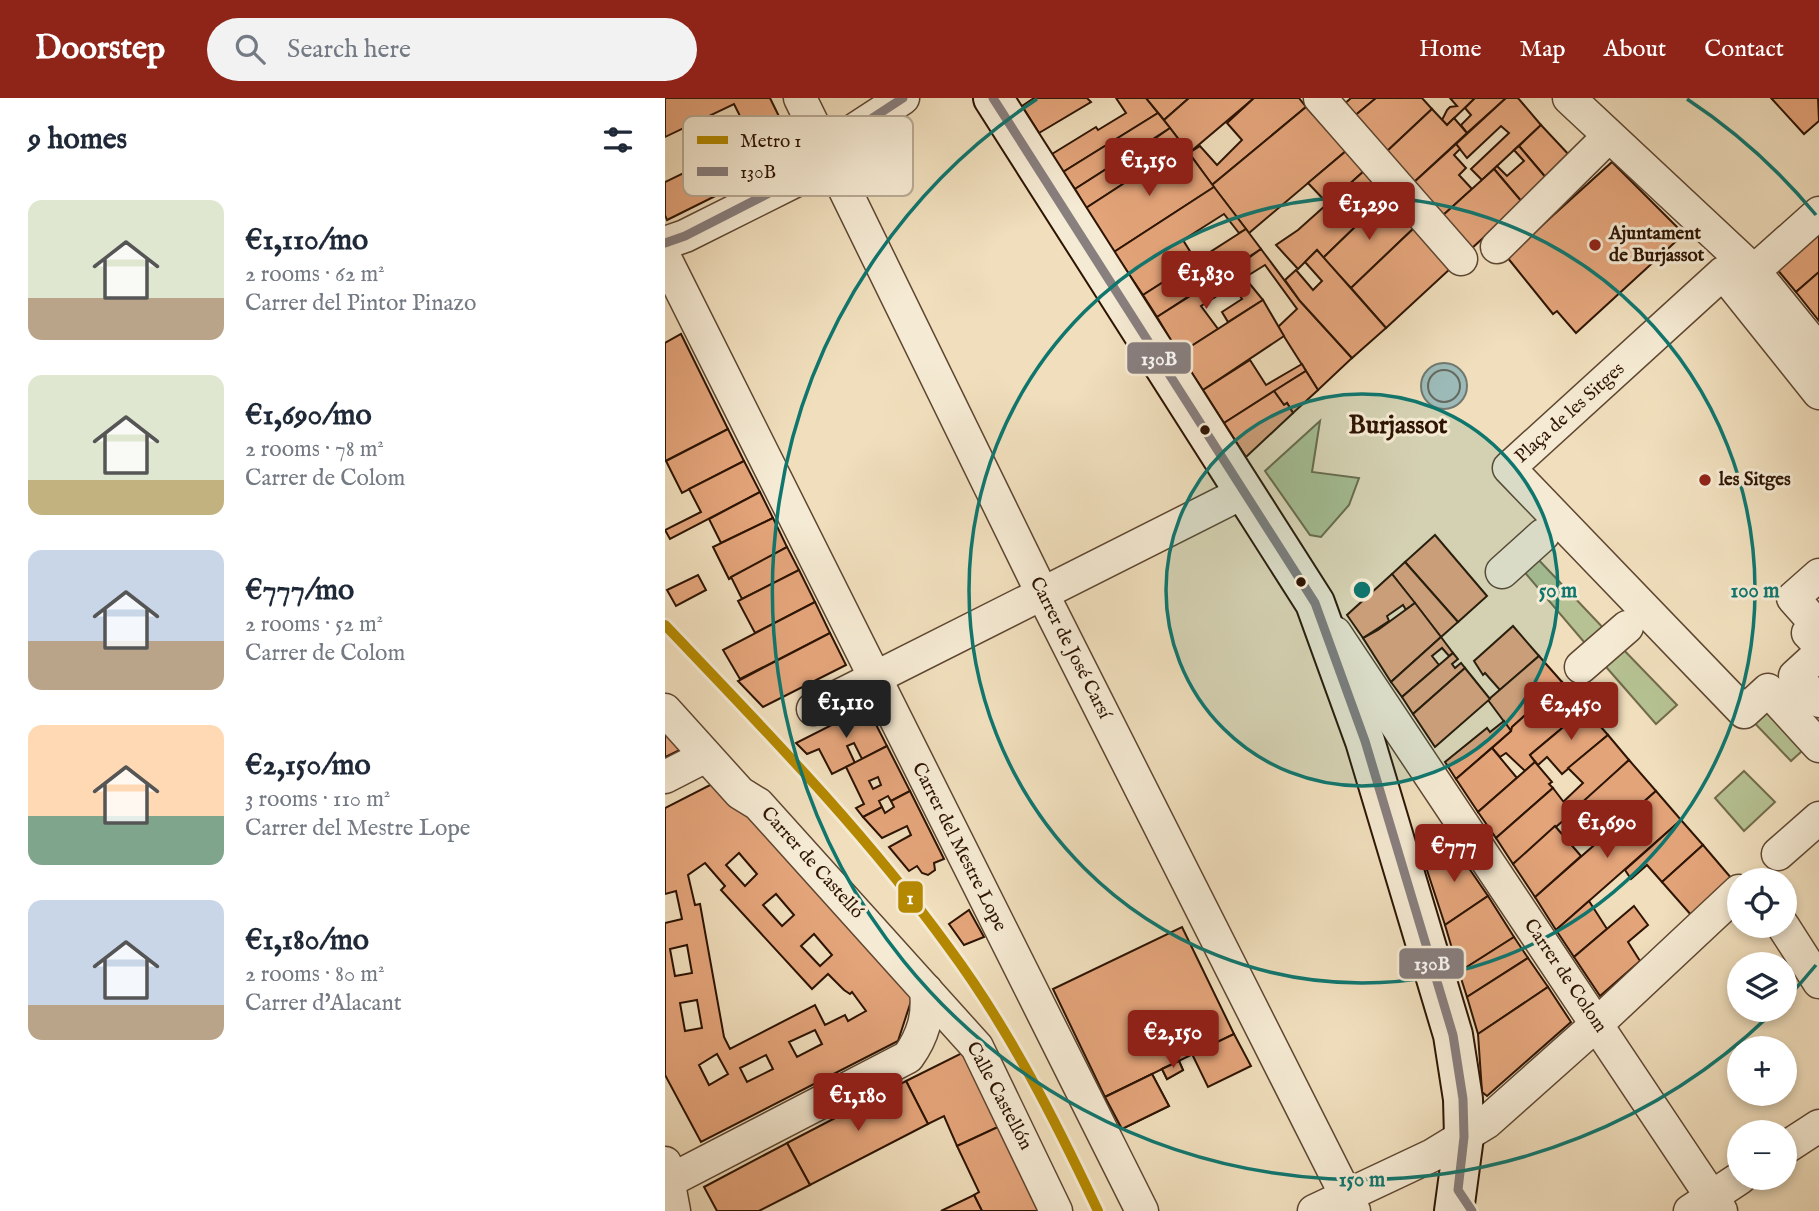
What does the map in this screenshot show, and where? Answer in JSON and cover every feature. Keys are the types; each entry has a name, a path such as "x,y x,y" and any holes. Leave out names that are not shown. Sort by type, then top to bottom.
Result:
{"street":[{"name":"Carrer de José Carsí","path":"800,98 809,116"},
{"path":"876,116 903,98"},
{"path":"993,98 1315,603 1365,741 1453,1035 1463,1099 1462,1204"},
{"path":"1320,98 1461,258"},
{"path":"1569,98 1754,271 1819,351"},
{"path":"1497,247 1608,136"},
{"path":"665,243 685,236 765,196"},
{"name":"Carrer de José Carsí","path":"849,196 1042,593 1350,1204"},
{"path":"1754,271 1819,213"},
{"name":"Carrer del Mestre Lope","path":"665,258 1142,1211"},
{"name":"Plaça de les Sitges","path":"1819,393 1723,273 1509,468 1744,712 1768,690 1819,746"},
{"path":"813,709 1244,492"},
{"path":"1502,572 1542,536"},
{"path":"1819,575 1793,598 1817,625 1808,633 1819,645"},
{"name":"Carrer de Colom","path":"1315,603 1597,1024 1707,1206"},
{"path":"1581,667 1627,627"},
{"path":"1819,653 1795,676 1819,701"},
{"name":"Carrer de Castelló","path":"665,710 740,793 758,804 926,990"},
{"path":"665,776 706,755"},
{"path":"1778,854 1819,818"},
{"path":"1314,1211 1350,1204 1464,1137 1495,1115 1727,902"},
{"path":"1791,938 1819,982"},
{"path":"669,1185 908,1057 918,1043 924,1026 928,1007 926,990"},
{"name":"Calle Castellón","path":"926,990 977,1047 1056,1211"},
{"path":"1797,1140 1819,1126"},
{"path":"1707,1206 1727,1188"}],"green space":[{"path":"1320,421 1312,472 1359,478 1349,505 1321,537 1310,535 1265,471"},
{"path":"1534,555 1608,633 1590,649 1521,568"},
{"path":"1618,644 1677,705 1656,724 1600,660"},
{"path":"1768,690 1814,740 1791,761 1744,712"},
{"path":"1744,771 1775,802 1744,831 1715,798"}],"water":[{"path":"1444,363 1453,364 1460,370 1466,377 1466,395 1460,402 1453,408 1444,409 1435,408 1428,402 1422,395 1421,386 1422,377 1428,370 1435,364"}],"building":[{"path":"665,98 770,98 779,116 740,116 734,104 709,116 683,116 683,128 665,137"},
{"path":"1034,98 1087,98 1091,102 1039,133 1022,106"},
{"path":"1116,98 1146,98 1158,113 1063,172 1052,154 1096,127 1098,130 1126,113"},
{"path":"1146,98 1189,98 1164,120"},
{"path":"1189,98 1254,98 1189,153 1164,120"},
{"path":"1254,98 1299,98 1306,107 1212,185 1189,153 1200,146 1217,165 1242,140 1227,123"},
{"path":"1351,98 1375,99 1352,118 1342,106"},
{"path":"1376,98 1422,98 1432,109 1384,154 1352,118"},
{"path":"1450,98 1475,98 1447,125 1442,120 1447,110 1457,106"},
{"path":"1475,98 1506,98 1467,133 1461,125 1471,115 1465,108"},
{"path":"1506,98 1518,98 1541,125 1482,180 1471,169 1509,133 1501,126 1467,158 1456,144"},
{"path":"1771,98 1818,98 1819,121 1804,134"},
{"path":"1306,107 1346,151 1249,233 1212,185"},
{"path":"1432,109 1447,125 1454,118 1467,133 1412,184 1384,154"},
{"path":"1158,113 1170,128 1075,189 1063,172"},
{"path":"1541,125 1571,157 1547,179 1519,146"},
{"path":"1170,128 1183,145 1086,208 1075,189 1133,152 1140,163 1157,152 1150,142"},
{"path":"1456,144 1460,149 1454,155 1466,168 1459,175 1472,189 1441,217 1412,184"},
{"path":"1183,145 1214,187 1114,252 1086,208"},
{"path":"1519,146 1547,179 1522,202 1494,169 1497,166 1507,176 1524,161 1514,150"},
{"path":"1346,151 1364,171 1328,204 1308,183"},
{"name":"Ajuntament de Burjassot","path":"1612,162 1684,234 1576,333 1557,311 1553,314 1507,257"},
{"path":"1494,169 1522,202 1470,250 1441,217"},
{"path":"1364,171 1387,196 1323,258 1317,250 1298,269 1276,245 1298,230"},
{"path":"683,173 683,196 715,196 667,220 665,182"},
{"path":"1214,187 1246,229 1239,233 1224,214 1183,240 1196,261 1143,295 1114,252"},
{"path":"1387,196 1415,227 1351,288 1323,258"},
{"path":"1415,227 1451,268 1386,328 1351,288"},
{"path":"1246,229 1261,249 1157,317 1143,295"},
{"path":"1819,230 1819,272 1796,292 1776,268"},
{"path":"1261,249 1300,301 1352,358 1318,390 1278,327 1297,309 1265,265 1244,278 1236,267"},
{"path":"1317,250 1386,328 1352,358 1300,301 1285,280 1296,270 1313,290 1322,281 1305,262"},
{"path":"1236,267 1263,300 1228,322 1222,312 1242,299 1233,286 1201,306 1218,329 1179,354 1157,317"},
{"path":"1819,272 1819,321 1796,292"},
{"path":"1263,300 1284,336 1203,390 1179,354"},
{"path":"681,334 728,429 665,461 665,343"},
{"path":"1250,360 1266,385 1302,364 1306,371 1224,423 1203,390"},
{"path":"1306,371 1318,390 1293,413 1274,391"},
{"path":"1274,391 1293,413 1246,457 1224,423"},
{"path":"728,429 744,461 682,493 666,461"},
{"path":"744,461 760,492 670,539 665,530 701,512 689,489"},
{"path":"760,492 773,518 721,543 709,519"},
{"path":"773,518 787,547 729,579 713,547"},
{"path":"1435,535 1487,596 1458,622 1405,562"},
{"path":"787,547 799,570 742,599 731,577"},
{"path":"1405,562 1458,622 1441,637 1392,574"},
{"path":"799,570 815,602 755,633 738,601"},
{"path":"1392,574 1415,603 1406,610 1403,605 1387,616 1389,621 1363,638 1347,615"},
{"path":"698,575 706,590 676,606 667,590"},
{"path":"815,602 830,633 740,679 723,650"},
{"path":"1415,603 1441,637 1391,682 1363,638"},
{"path":"1513,626 1539,656 1500,690 1485,673 1483,675 1474,661"},
{"path":"830,633 846,665 763,707 738,681"},
{"path":"1441,637 1453,653 1449,656 1442,648 1432,656 1439,665 1402,697 1391,682"},
{"path":"1453,653 1458,659 1452,664 1455,668 1461,663 1465,668 1413,714 1402,697"},
{"path":"1539,656 1562,682 1512,727 1511,731 1488,700"},
{"path":"1465,668 1490,699 1435,747 1413,714"},
{"path":"1562,682 1585,709 1530,755 1535,762 1525,771 1506,753 1500,757 1492,748"},
{"path":"867,707 887,746 862,759 854,743 847,746 855,763 832,774 819,749 807,754 796,743"},
{"path":"1585,709 1608,735 1562,774 1547,757 1538,765 1530,755"},
{"path":"1504,721 1511,731 1456,779 1445,762 1487,728 1490,732"},
{"path":"665,726 684,748 665,757"},
{"path":"1608,735 1629,760 1572,813 1563,802 1583,783 1568,768"},
{"path":"887,746 910,791 891,801 888,796 879,801 882,807 863,817 856,808 864,804 846,767","holes":["878,777 881,785 873,789 869,781"]},
{"path":"1492,748 1517,778 1478,812 1456,779"},
{"path":"1629,760 1656,791 1594,846 1568,815"},
{"path":"1535,762 1552,782 1549,784 1553,788 1496,838 1478,812"},
{"path":"716,782 913,995 898,1041 701,1142 665,1075 665,923 682,919 676,891 665,894 665,808","holes":["739,853 757,874 745,886 726,865","705,863 725,886 721,890 812,989 828,974 844,990 850,994 852,992 866,1011 848,1021 845,1015 825,1025 815,1005 730,1049 724,1037 700,904 695,905 688,875","776,894 794,915 782,926 763,905","814,934 832,955 820,966 801,946","687,945 692,973 675,976 670,949","697,1000 702,1028 685,1031 680,1003","815,1030 822,1044 797,1057 789,1042","717,1054 728,1074 709,1085 699,1065","766,1055 773,1069 747,1082 740,1068"]},
{"path":"1553,788 1572,813 1513,864 1496,838"},
{"path":"910,791 944,859 934,863 935,870 928,875 922,873 917,866 909,871 889,847 911,835 907,826 882,838 863,817 882,807 885,813 894,807 891,801"},
{"path":"1656,791 1681,820 1556,930 1535,897"},
{"path":"1681,820 1703,845 1662,882 1647,865 1631,879 1625,870"},
{"path":"1555,826 1581,856 1535,897 1513,864"},
{"path":"1453,845 1488,896 1445,925 1425,864"},
{"path":"1703,845 1727,873 1727,884 1692,916 1662,882"},
{"path":"1488,896 1514,937 1459,972 1445,925"},
{"path":"1589,901 1607,929 1574,957 1556,930"},
{"path":"1634,906 1648,925 1628,942 1640,961 1600,996 1574,957"},
{"path":"969,910 984,937 964,945 949,924"},
{"path":"1182,927 1234,1034 1105,1097 1053,989"},
{"path":"1514,937 1528,958 1467,997 1459,972"},
{"path":"1528,958 1548,987 1478,1034 1467,997"},
{"path":"1548,987 1571,1022 1487,1096 1482,1092 1478,1034"},
{"path":"1234,1034 1251,1066 1208,1087 1192,1054"},
{"path":"966,1051 1000,1126 957,1146 944,1116 928,1124 906,1081"},
{"path":"1179,1061 1183,1070 1167,1079 1162,1069"},
{"path":"1179,1061 1183,1070 1167,1079 1162,1069"},
{"path":"1152,1074 1169,1106 1122,1129 1105,1097"},
{"path":"1152,1074 1169,1106 1122,1129 1105,1097"},
{"path":"906,1081 928,1124 810,1185 787,1143"},
{"path":"1000,1126 1040,1211 982,1211 974,1195 979,1192 957,1146"},
{"path":"787,1143 810,1185 759,1211 717,1211 704,1187"},
{"path":"974,1195 982,1211 941,1211"}],"metro line":[{"name":"1","path":"665,625 848,822 949,948 992,1010 1030,1076 1098,1211"}],"transit line":[{"name":"130B","path":"876,116 903,98"},
{"name":"130B","path":"993,98 1315,603 1365,741 1453,1035 1463,1099 1464,1137 1458,1190 1472,1211"},
{"name":"130B","path":"665,243 685,236 763,196"}],"place":[{"name":"Ajuntament de Burjassot","path":"1595,245"},
{"name":"les Sitges","path":"1705,480"}],"district":[{"name":"Burjassot","path":"1398,425"}]}
